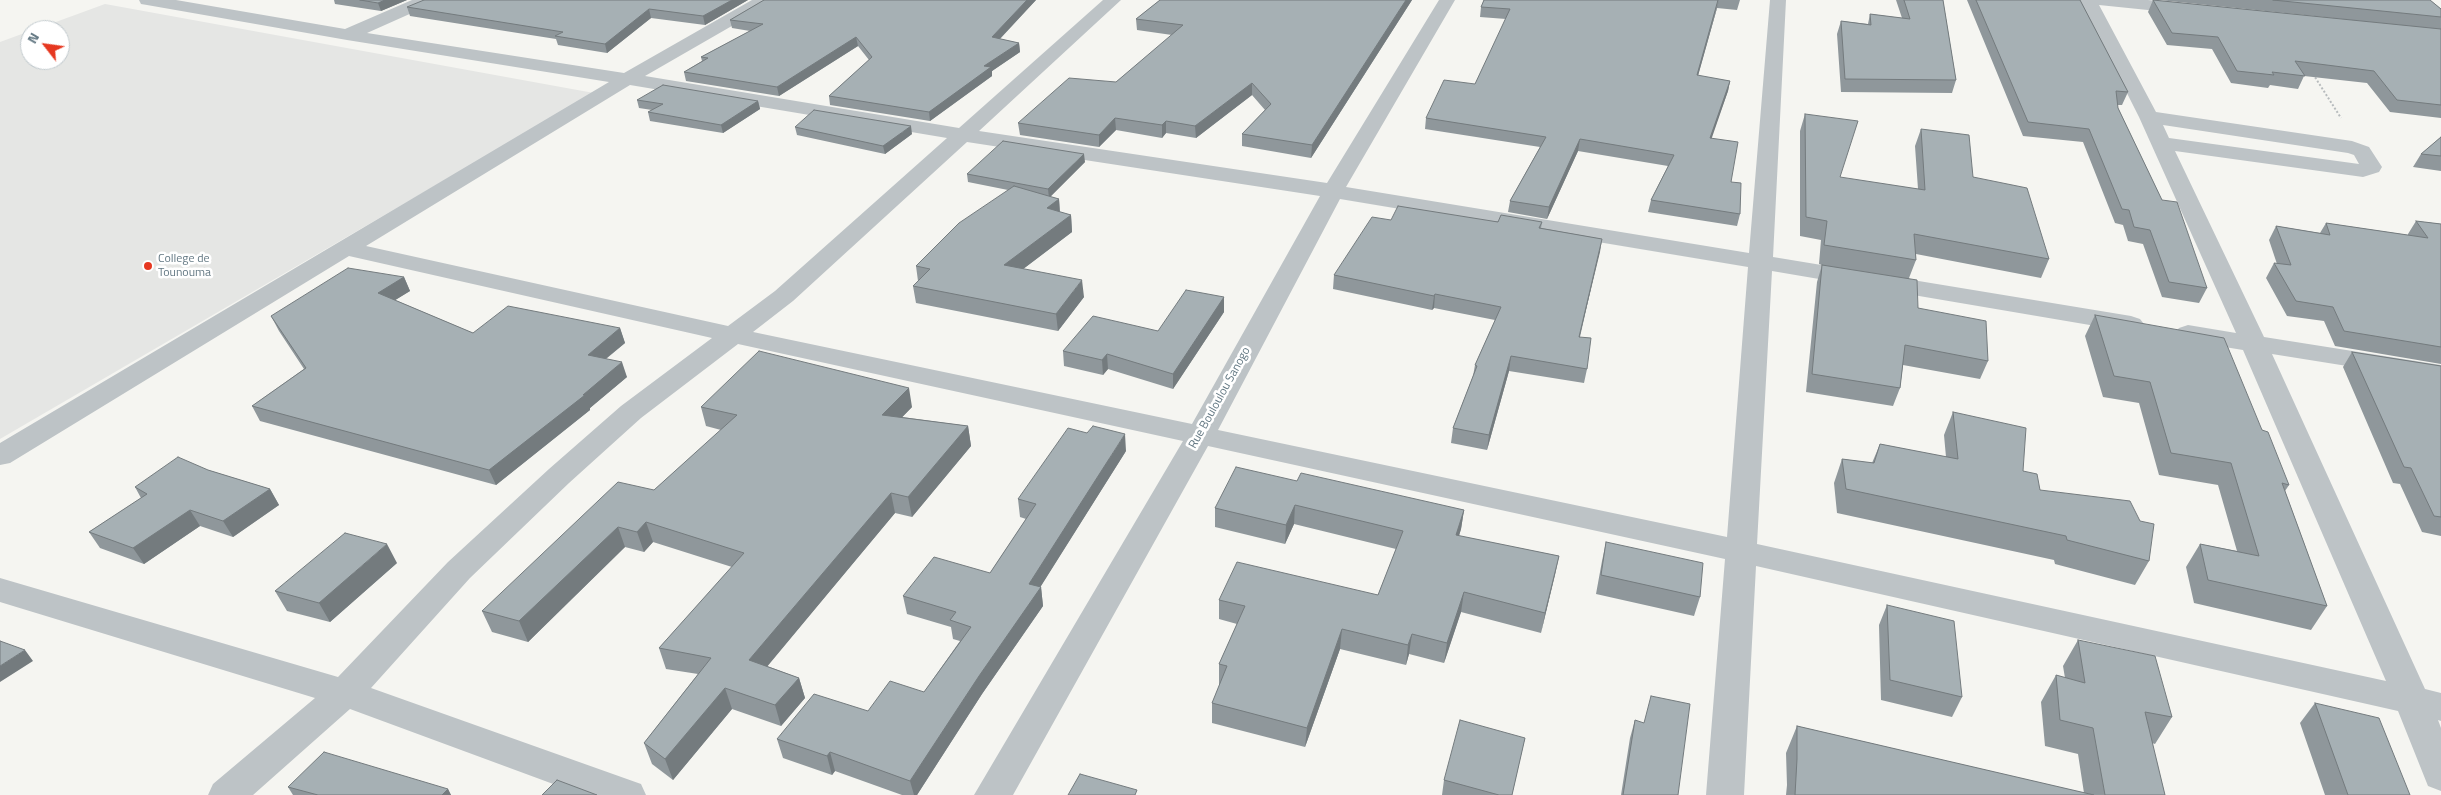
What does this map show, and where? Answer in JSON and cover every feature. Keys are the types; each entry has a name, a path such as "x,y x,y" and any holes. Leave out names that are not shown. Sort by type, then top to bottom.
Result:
{"street":[{"path":"146,0 347,35 628,79 963,136 1332,191 1761,264 2441,373"},
{"path":"347,35 426,0"},
{"path":"0,456 628,79 764,0"},
{"path":"226,795 345,693 459,570 630,412 784,296 1113,0"},
{"name":"Rue Bouloulou Sanogo","path":"993,795 1201,434 1332,191 1447,0"},
{"path":"1725,795 1778,0"},
{"path":"2088,0 2148,116 2254,344 2412,700 2441,775"},
{"path":"2097,0 2206,11"},
{"path":"2148,116 2352,147 2362,152 2371,167 2364,171 2161,143"},
{"path":"347,249 733,335 1740,551 2441,707"},
{"path":"0,590 345,693 627,795"}],"path":[{"path":"2310,68 2362,152"}],"shaded area":[{"name":"College de Tounouma","path":"105,4 594,93 0,439 0,42 20,35 20,70 70,70 70,20 61,20"}],"building":[{"path":"360,0 385,0 378,3"},
{"path":"424,0 732,0 703,16 649,9 605,44 555,36 563,32 407,7"},
{"path":"764,0 1027,0 992,37 1019,43 984,66 991,67 929,112 829,96 872,57 856,37 777,87 684,72 708,58 701,57 763,24 730,20"},
{"path":"1160,0 1406,0 1312,145 1242,134 1271,104 1252,83 1195,126 1166,121 1162,125 1115,118 1099,135 1018,123 1069,78 1116,82 1183,25 1136,19"},
{"path":"1484,0 1718,0 1697,75 1730,81 1710,138 1738,142 1731,182 1741,183 1740,214 1651,200 1674,155 1580,139 1549,207 1510,201 1546,137 1426,118 1444,80 1475,84 1510,9 1481,7"},
{"path":"1904,0 1943,0 1956,80 1845,79 1841,21 1871,25 1870,14 1910,19"},
{"path":"1976,0 2080,0 2128,92 2116,91 2118,108 2162,200 2177,202 2207,288 2169,282 2150,230 2134,227 2129,210 2122,209 2089,129 2028,122"},
{"path":"2153,0 2441,29 2441,105 2397,100 2374,71 2295,61 2305,76 2272,72 2274,75 2237,71 2218,37 2172,33"},
{"path":"2273,0 2430,0 2441,9 2441,17"},
{"path":"663,85 758,101 721,125 648,112 663,104 637,100"},
{"path":"814,110 911,126 883,146 795,127"},
{"path":"1805,114 1858,121 1840,177 1925,190 1921,129 1969,135 1973,177 2027,188 2049,259 1914,234 1916,260 1824,245 1827,221 1806,217"},
{"path":"2441,137 2441,156 2421,154"},
{"path":"1003,141 1084,154 1048,189 967,174"},
{"path":"1014,186 1059,199 1047,208 1071,215 1004,265 1082,280 1056,314 913,286 930,269 916,266 959,223"},
{"path":"1398,206 1498,222 1501,215 1542,222 1539,228 1602,239 1579,337 1591,338 1587,369 1511,356 1489,435 1453,428 1477,366 1475,365 1501,307 1435,294 1434,296 1334,275 1372,217 1391,220"},
{"path":"2416,221 2441,224 2441,347 2344,331 2333,307 2296,301 2274,263 2291,265 2276,226 2330,235 2326,223 2428,238"},
{"path":"1822,265 1917,280 1918,308 1986,321 1988,361 1905,345 1900,388 1812,374"},
{"path":"348,268 404,277 378,293 473,333 508,306 620,328 588,355 622,362 583,395 585,395 489,470 252,406 306,368 271,316"},
{"path":"1186,290 1224,297 1173,374 1107,354 1102,360 1063,351 1093,316 1158,331"},
{"path":"2095,315 2224,338 2262,430 2268,432 2289,485 2282,483 2327,606 2208,580 2200,544 2259,556 2231,463 2171,453 2150,382 2114,376"},
{"path":"759,351 909,388 882,415 968,426 908,497 891,493 749,660 799,678 775,705 725,688 665,759 644,743 711,658 659,648 744,553 646,522 637,532 618,527 519,621 482,611 618,482 654,490 737,415 701,407"},
{"path":"2352,352 2441,366 2441,517 2434,516 2411,468 2404,467"},
{"path":"1953,412 2026,428 2023,471 2037,474 2040,490 2130,501 2140,521 2154,524 2149,561 2067,540 2066,536 1846,489 1842,459 1874,463 1880,444 1958,459"},
{"path":"1093,426 1125,434 1029,584 1041,587 979,676 910,781 830,752 827,756 777,739 814,694 868,711 890,681 924,692 971,627 950,620 956,612 903,596 934,557 990,573 1036,504 1018,499 1068,428 1087,433"},
{"path":"178,457 208,470 270,489 223,521 190,510 133,548 89,532 147,494 135,487"},
{"path":"1236,467 1297,481 1301,473 1464,510 1456,535 1559,556 1545,613 1464,592 1447,643 1412,634 1408,645 1342,629 1307,728 1212,703 1227,666 1219,664 1245,606 1219,600 1237,562 1378,595 1403,531 1295,505 1286,525 1215,508"},
{"path":"345,533 387,544 319,603 275,591"},
{"path":"1606,542 1703,563 1700,597 1601,575"},
{"path":"1887,605 1954,621 1962,697 1890,680"},
{"path":"2078,640 2155,656 2172,717 2145,712 2165,795 2105,795 2093,728 2060,720 2056,675 2085,683"},
{"path":"0,641 25,650 0,666"},
{"path":"1651,696 1690,704 1678,795 1623,795 1635,720 1644,723"},
{"path":"2315,703 2379,718 2410,795 2348,795"},
{"path":"1460,720 1525,738 1512,795 1499,795 1444,780"},
{"path":"1797,726 2094,795 1795,795"},
{"path":"324,752 448,789 442,795 318,795 288,787"},
{"path":"1080,774 1137,790 1135,795 1068,795"},
{"path":"557,780 597,795 542,795"}],"place":[{"name":"College de Tounouma","path":"148,266"}]}
